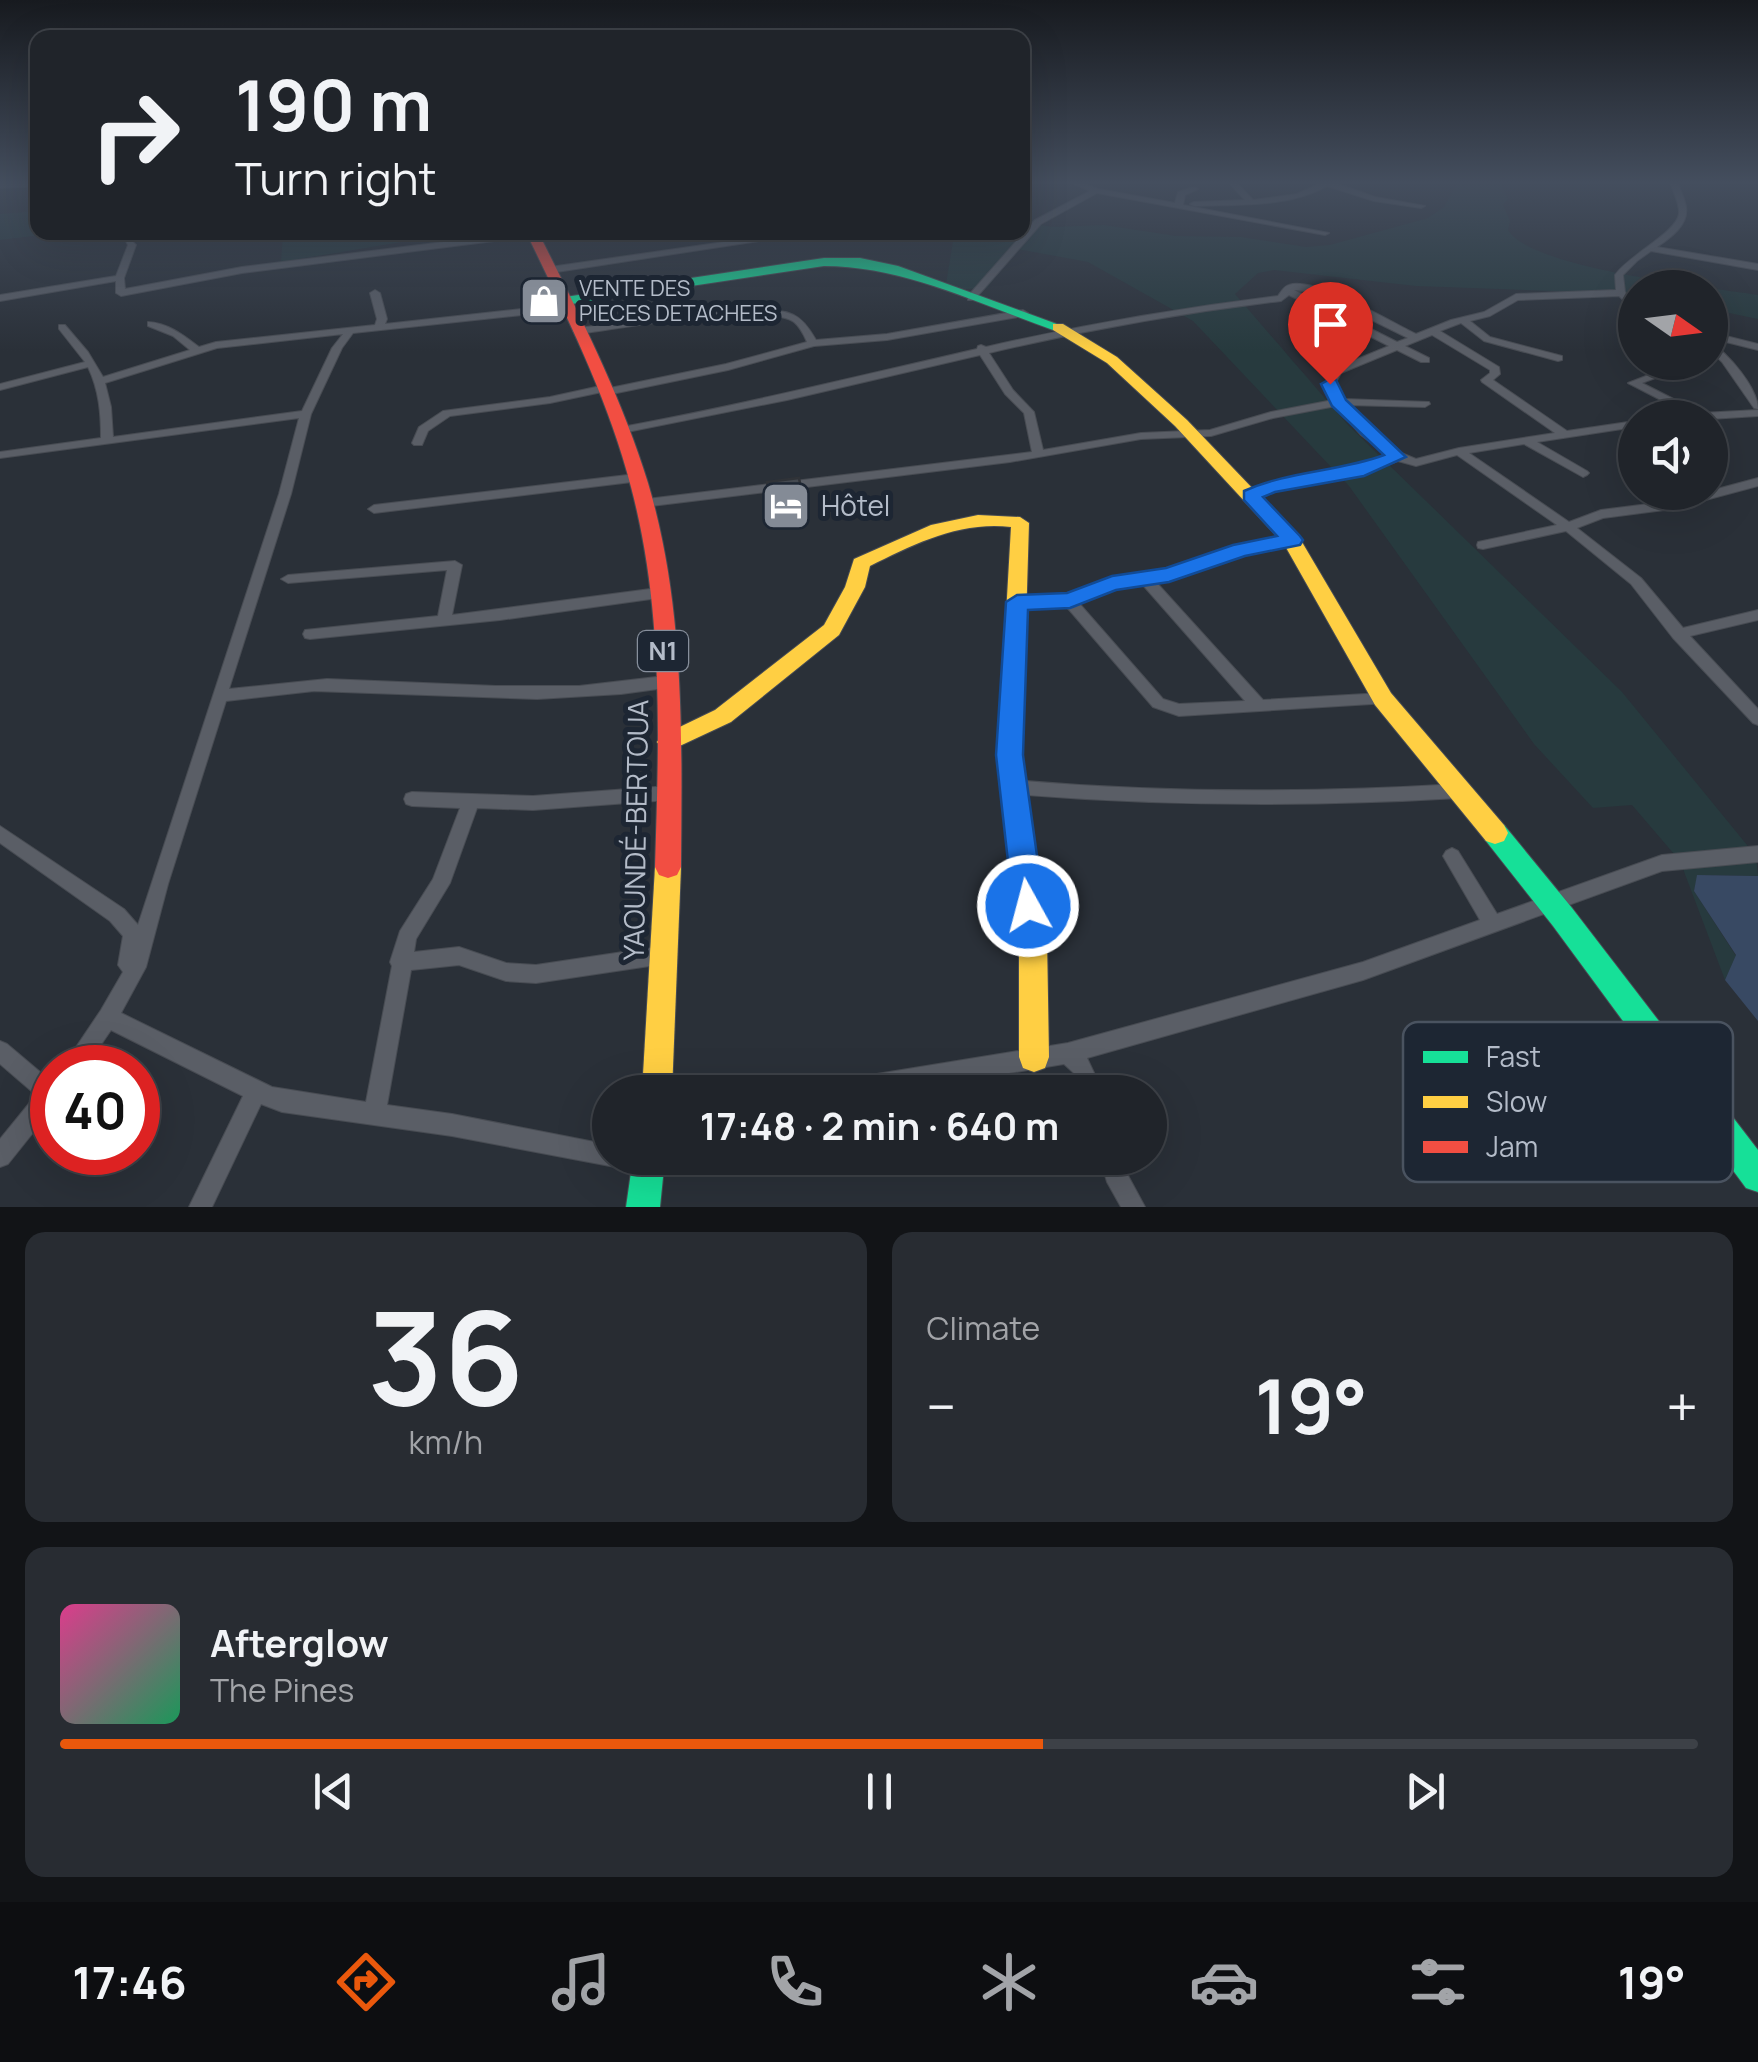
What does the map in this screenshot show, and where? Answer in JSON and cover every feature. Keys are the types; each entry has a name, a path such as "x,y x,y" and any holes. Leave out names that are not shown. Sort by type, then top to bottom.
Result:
{"main road":[{"name":"YAOUNDÉ-BERTOUA","path":"535,240 622,430 643,503 658,593 669,793 658,1075"},
{"path":"566,304 824,262 860,262 894,269 1068,330 1124,370 1190,432 1292,540 1383,699 1554,903 1639,1022"},
{"path":"669,742 723,716 769,684 832,630 855,587 861,562 933,529 976,522 1020,523 1010,755 1033,938 1034,1057"},
{"path":"1733,1144 1758,1176"},
{"path":"643,1207 646,1175"}],"street":[{"path":"1622,270 1664,238"},
{"path":"130,241 129,261 120,278 121,292 129,293 242,270 477,240"},
{"path":"732,240 734,245"},
{"path":"550,270 764,240"},
{"path":"970,298 988,283 1021,240"},
{"path":"1648,248 1758,268"},
{"path":"0,298 120,278"},
{"path":"622,430 705,417 852,385 876,373 1068,330 1188,308 1281,298 1287,290 1303,286 1416,338"},
{"path":"1287,290 1425,360"},
{"path":"375,293 382,319 379,327"},
{"path":"1397,457 1338,402 1330,384 1336,372 1416,338 1487,314 1516,297 1618,294"},
{"path":"102,381 216,345 566,304"},
{"path":"418,443 424,429 447,413 728,367 813,343 906,334 1023,313"},
{"path":"578,330 736,314 786,315 801,325 813,343"},
{"path":"1487,314 1500,324"},
{"path":"1464,320 1487,340 1558,358"},
{"path":"151,324 176,334 197,351"},
{"path":"62,326 102,381 108,401 107,442"},
{"path":"88,1045 136,966 285,494 306,414 337,348 350,331"},
{"path":"1435,332 1488,364 1495,374 1486,380 1564,434"},
{"path":"1728,340 1758,347"},
{"path":"982,348 1009,392 1028,412 1038,454"},
{"path":"0,387 88,364"},
{"path":"1728,372 1758,410"},
{"path":"1642,380 1633,383 1668,400"},
{"path":"643,503 1190,432 1211,434 1271,415 1338,402 1425,404"},
{"path":"1728,412 1758,410"},
{"path":"0,456 306,414"},
{"path":"1251,496 1270,487 1358,472 1397,457 1424,462 1459,450 1618,426"},
{"path":"1526,441 1583,474"},
{"path":"1459,450 1568,527 1636,582 1678,634 1758,719"},
{"path":"374,509 636,478"},
{"path":"1483,545 1568,527 1601,514 1672,505 1758,482"},
{"path":"1017,602 1070,600 1112,584 1194,568 1241,550 1292,540"},
{"path":"288,579 455,565 444,619"},
{"path":"1145,578 1259,706"},
{"path":"310,634 658,593"},
{"path":"1070,600 1158,703 1179,710 1383,699"},
{"path":"1678,634 1758,614"},
{"path":"220,696 324,685 552,696 665,682"},
{"path":"1013,786 1106,796 1366,798 1459,791"},
{"path":"412,799 533,804 669,793"},
{"path":"374,1113 407,937 455,852 471,801"},
{"path":"0,833 117,915 132,933 130,958 108,1017"},
{"path":"931,1075 1068,1052 1363,971 1662,863 1758,854"},
{"path":"1452,856 1491,922"},
{"path":"400,962 459,956 506,972 536,974 663,954"},
{"path":"108,1017 138,1036 203,1064 255,1093 282,1101 374,1113 592,1153"},
{"path":"0,1051 30,1076"},
{"path":"1068,1052 1086,1075"},
{"path":"200,1207 255,1093"},
{"path":"0,1156 30,1120"},
{"path":"1115,1175 1134,1207"}],"green space":[{"path":"1250,238 1306,247 1354,238 1518,238 1550,255 1618,273 1618,295 1416,286 1274,270 1258,273 1235,294 1348,425 1622,692 1756,856 1758,876 1698,875 1694,891 1736,956 1725,980 1680,861 1632,805 1593,808 1534,744 1349,486 1193,321 1088,262 1017,249 987,288 945,290 953,241 949,240"},
{"path":"283,240 414,240 281,262"},
{"path":"1728,291 1758,295 1758,319 1728,313"}],"water":[{"path":"1697,875 1758,876 1758,1021 1725,980 1736,955 1694,891"}],"building":[{"path":"799,478 804,504 771,508 767,482"}],"traffic: fast":[{"path":"565,301 824,262 860,262 894,269 1058,327"},
{"path":"1495,833 1642,1022"},
{"path":"1733,1143 1758,1176"},
{"path":"643,1207 647,1175"}],"traffic: slow":[{"path":"1058,327 1112,360 1181,423 1292,541 1383,699 1495,833"},
{"path":"669,742 723,716 832,630 855,587 861,563 958,524 999,520 1020,523 1010,755 1033,938 1034,1057"},
{"path":"658,1075 668,867"}],"traffic: jam":[{"path":"536,240 618,420 651,532 660,579 668,675 668,867"}],"place":[{"name":"VENTE DES PIECES DETACHEES","path":"544,301"},
{"name":"Hôtel","path":"786,506"}],"route":[{"path":"1028,906 1010,755 1017,602 1070,600 1130,579 1169,575 1241,550 1292,540 1251,496 1270,487 1358,472 1397,457 1338,402 1330,384"}]}
